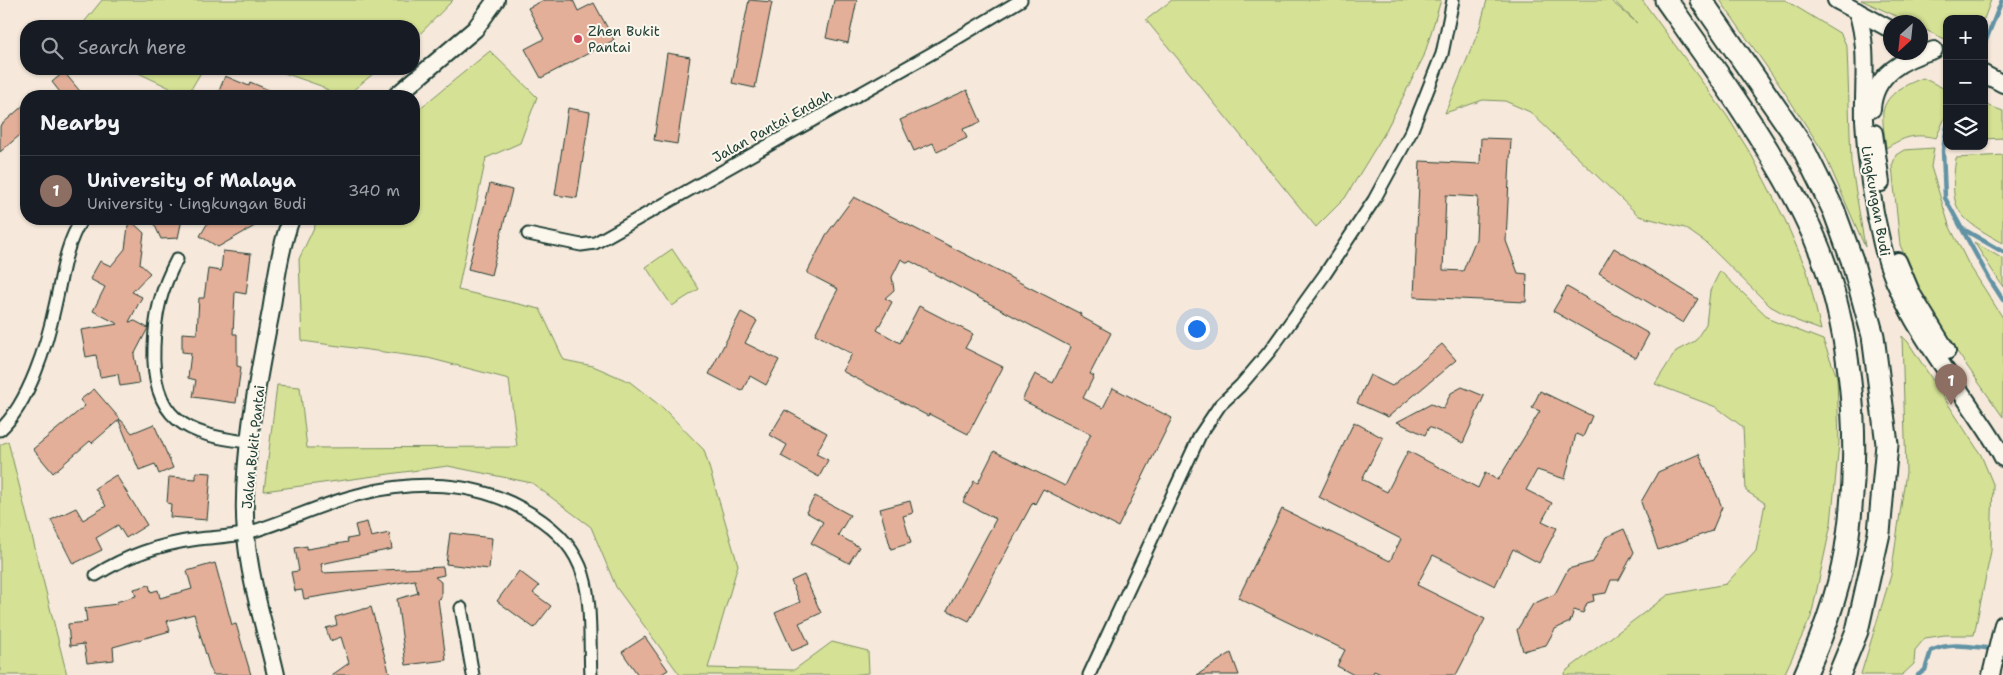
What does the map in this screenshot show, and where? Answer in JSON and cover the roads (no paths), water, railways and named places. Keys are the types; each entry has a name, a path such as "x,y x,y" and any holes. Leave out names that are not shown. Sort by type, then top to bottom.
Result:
{"highway":[{"path":"1666,0 1760,140 1803,213 1828,274 1844,340 1852,410 1852,467 1848,535 1823,635 1805,675"},
{"path":"1701,0 1802,146 1834,211 1852,260 1873,336 1887,444 1879,534 1858,631 1839,675"}],"street":[{"path":"403,90 475,29 496,0"},
{"name":"Jalan Pantai Endah","path":"528,234 581,245 595,243 934,52 1021,0"},
{"path":"1089,675 1200,435 1220,405 1240,386 1269,352 1325,274 1374,200 1411,132 1442,54 1452,0"},
{"path":"1836,0 1883,25"},
{"name":"Lingkungan Budi","path":"1857,11 1865,43 1864,118 1866,159 1881,243 1889,269 1900,296 1920,332 2003,458"},
{"name":"Lingkungan Budi","path":"1934,50 1896,66 1877,85 1873,98 1872,115 1885,212 1889,234 1912,294 2003,437"},
{"path":"0,430 22,399 42,353 65,260 74,231 78,225"},
{"name":"Jalan Bukit Pantai","path":"276,675 246,533 246,484 250,442 266,338 281,254 289,225"},
{"path":"177,259 161,291 156,321 154,376 159,398 174,417 198,432 250,442"},
{"path":"96,575 135,555 156,548 178,542 246,533 361,494 407,486 457,486 503,498 542,519 564,539 580,567 587,596 591,675"},
{"path":"461,608 474,675"},
{"path":"1991,675 2001,628"}],"waterway":[{"path":"1988,35 2002,0"},
{"path":"1943,150 1945,198 2003,300"},
{"path":"1963,229 2003,252"},
{"path":"1918,675 1925,670 1931,651 1938,648 1954,645 1994,649"}],"place":[{"name":"Zhen Bukit Pantai","path":"578,39"},
{"name":"University of Malaya","path":"1951,405"}]}
